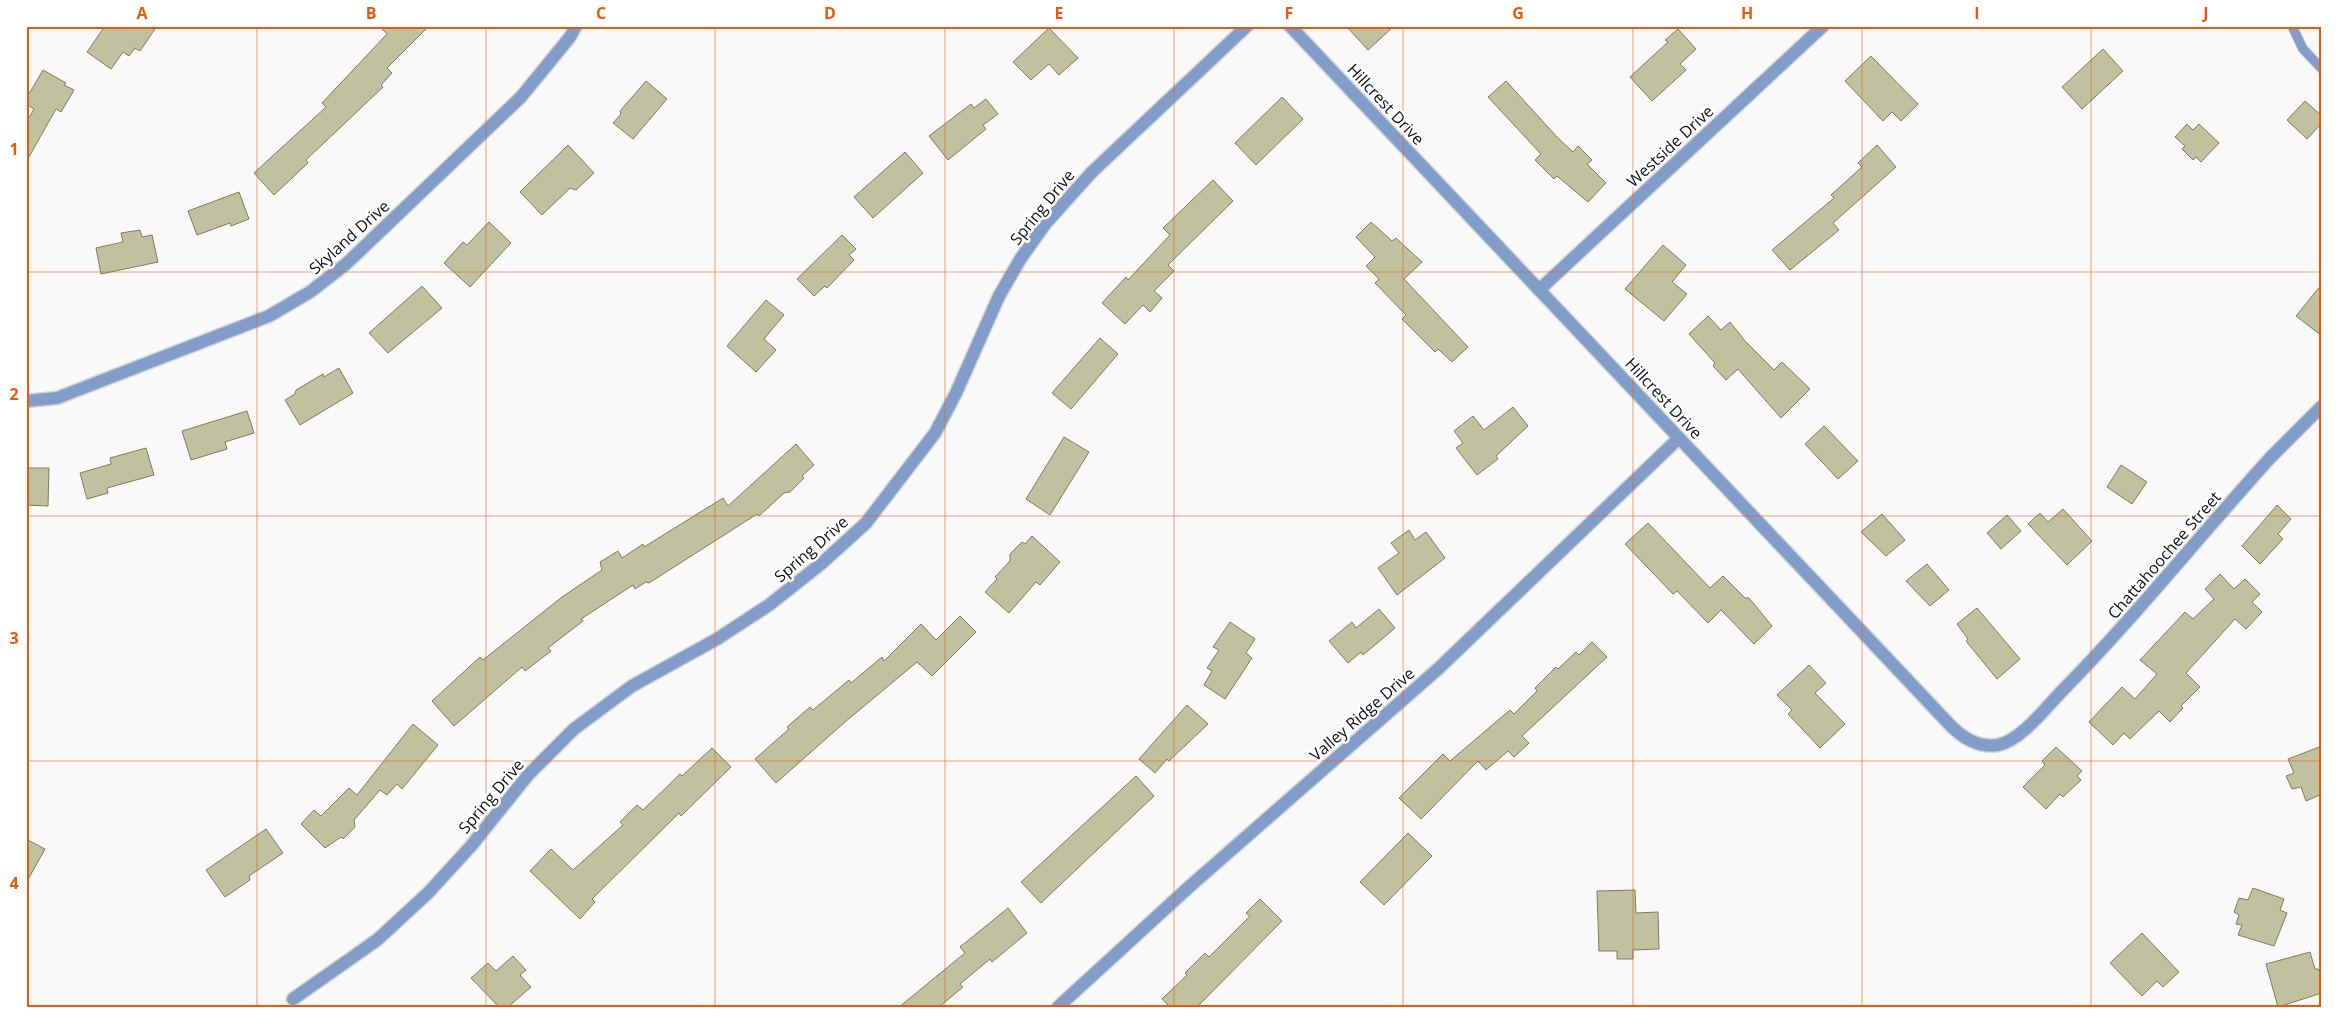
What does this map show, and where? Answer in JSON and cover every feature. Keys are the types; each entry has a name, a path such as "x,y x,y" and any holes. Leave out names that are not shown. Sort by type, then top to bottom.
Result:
{"street":[{"name":"Skyland Drive","path":"26,401 57,398 269,316 310,292 346,264 521,97 570,37 576,26"},
{"name":"Spring Drive","path":"293,999 377,940 428,893 471,846 528,774 574,729 632,686 717,639 769,605 822,563 866,523 935,433 956,393 999,296 1021,258 1046,223 1092,172 1247,26"},
{"name":"Hillcrest Drive","path":"1290,26 1959,734 1977,744 1999,745 2019,735 2030,724"},
{"name":"Westside Drive","path":"1539,290 1823,26"},
{"name":"Chattahoochee Street","path":"2030,724 2134,614 2272,457 2322,406"},
{"name":"Valley Ridge Drive","path":"1058,1007 1189,887 1438,669 1679,438"}],"lane":[{"path":"2292,26 2303,49 2322,70"}],"building":[{"path":"105,26 157,26 140,51 135,48 129,56 123,52 111,69 87,52"},
{"path":"379,26 429,26 387,68 392,73 381,85 383,87 306,160 308,163 274,195 254,173 326,107 322,103 387,34"},
{"path":"1346,26 1394,26 1368,50"},
{"path":"1049,28 1078,58 1059,75 1049,64 1031,80 1013,62"},
{"path":"1678,29 1696,49 1680,64 1686,70 1652,101 1630,77 1668,42 1665,40"},
{"path":"2103,49 2123,71 2082,109 2062,87"},
{"path":"1871,56 1918,104 1901,121 1892,112 1883,121 1845,81"},
{"path":"43,70 66,83 64,85 74,90 61,112 56,109 26,162 26,123 34,109 26,104 26,99"},
{"path":"646,81 667,99 633,139 613,123 621,114 620,111"},
{"path":"1506,81 1573,152 1578,146 1592,160 1587,164 1606,183 1588,202 1557,176 1554,179 1535,160 1541,154 1488,97"},
{"path":"1282,97 1303,119 1256,165 1235,143"},
{"path":"986,99 998,114 983,125 986,129 948,160 929,136 971,104 974,108"},
{"path":"2305,101 2322,116 2322,123 2307,139 2287,120"},
{"path":"2187,124 2193,130 2199,124 2219,143 2201,162 2196,157 2193,160 2182,149 2185,146 2175,137"},
{"path":"568,145 594,173 576,190 570,188 542,215 520,192"},
{"path":"1877,145 1896,167 1833,223 1839,230 1790,270 1772,250 1834,198 1831,195 1862,167 1858,163"},
{"path":"905,152 923,173 873,218 854,197"},
{"path":"1213,180 1233,201 1168,265 1174,271 1154,291 1162,298 1150,312 1143,305 1125,324 1102,303 1126,277 1128,280 1170,235 1163,228"},
{"path":"239,192 249,219 231,226 230,223 197,235 188,211"},
{"path":"489,222 511,243 470,287 444,263 463,242 467,245"},
{"path":"1371,222 1392,241 1396,238 1422,262 1404,279 1468,347 1452,362 1438,349 1435,352 1402,319 1406,315 1375,283 1379,279 1366,266 1375,257 1356,237"},
{"path":"140,230 142,237 152,235 158,262 101,274 96,248 123,242 121,233"},
{"path":"842,235 856,249 849,255 854,260 827,288 825,286 814,296 797,279"},
{"path":"1663,245 1686,265 1672,282 1687,294 1664,321 1625,289"},
{"path":"2322,284 2322,336 2296,316"},
{"path":"422,286 442,308 388,353 369,333"},
{"path":"766,300 784,315 764,339 776,350 756,372 727,346"},
{"path":"1708,316 1721,330 1730,322 1746,342 1774,370 1782,362 1810,389 1781,418 1738,369 1726,380 1713,366 1715,363 1689,334"},
{"path":"1100,338 1118,354 1071,409 1052,393"},
{"path":"339,368 353,393 300,425 285,400 295,394 296,390 323,374 324,377"},
{"path":"1513,407 1528,426 1496,456 1498,459 1477,475 1456,448 1463,443 1454,431 1473,416 1484,430"},
{"path":"247,411 254,433 225,442 227,449 191,460 182,431"},
{"path":"1824,426 1858,461 1838,479 1805,444"},
{"path":"1064,437 1089,452 1050,515 1026,499"},
{"path":"796,444 814,465 802,476 804,478 790,492 784,493 759,516 757,514 649,583 646,582 635,589 633,585 581,619 583,621 548,648 551,651 525,671 522,667 454,726 432,701 480,657 483,660 562,597 602,570 600,562 618,551 622,558 643,544 644,547 723,498 728,506"},
{"path":"146,448 154,475 107,488 108,493 87,499 80,473 111,464 110,458"},
{"path":"2121,465 2147,482 2132,504 2107,487"},
{"path":"26,468 49,468 48,506 26,505"},
{"path":"2277,505 2291,519 2278,534 2283,539 2260,564 2242,546"},
{"path":"2063,509 2092,541 2067,565 2028,524 2040,513 2048,522"},
{"path":"1882,514 1905,540 1886,556 1861,532"},
{"path":"2007,515 2021,531 2001,549 1987,533"},
{"path":"1648,523 1710,588 1723,576 1745,598 1749,598 1772,626 1754,644 1721,610 1708,623 1677,591 1673,594 1625,544"},
{"path":"1409,530 1415,540 1426,532 1445,558 1397,595 1378,568 1399,553 1391,543"},
{"path":"1032,536 1060,562 1040,585 1036,582 1009,613 985,592 997,579 995,577 1010,561 1010,554 1022,542 1025,544"},
{"path":"1927,564 1949,590 1930,606 1906,581"},
{"path":"2220,574 2234,589 2245,579 2260,594 2252,602 2262,612 2246,629 2235,619 2186,673 2200,687 2181,706 2183,708 2170,722 2159,711 2130,739 2124,733 2113,745 2089,722 2122,687 2135,699 2157,674 2140,660 2185,612 2193,619 2214,599 2205,589"},
{"path":"1977,608 2020,659 1997,679 1966,641 1968,639 1957,624"},
{"path":"1379,609 1395,628 1363,655 1361,652 1348,663 1329,641 1352,622 1356,628"},
{"path":"960,616 976,632 932,676 917,662 776,783 755,759 789,729 787,727 810,707 813,710 849,680 851,683 882,657 884,661 921,624 936,640"},
{"path":"1230,622 1255,639 1246,653 1252,658 1225,699 1204,685 1212,671 1207,668 1219,650 1213,647"},
{"path":"1592,642 1607,657 1522,736 1529,743 1514,757 1508,751 1486,770 1478,761 1421,819 1399,798 1443,754 1450,761 1510,710 1514,714 1537,691 1535,688 1556,667 1558,669 1576,652 1579,655"},
{"path":"1809,665 1826,683 1815,693 1845,724 1820,748 1788,714 1792,710 1777,695"},
{"path":"1187,705 1208,724 1169,761 1167,759 1155,773 1139,759"},
{"path":"413,724 438,745 402,789 397,784 387,795 380,790 354,820 355,827 343,839 341,837 325,848 301,824 314,810 321,816 349,788 357,795"},
{"path":"2322,746 2322,794 2306,801 2301,787 2292,789 2286,776 2294,773 2288,759"},
{"path":"2056,747 2082,771 2077,776 2081,780 2063,797 2060,794 2046,809 2023,787 2045,765 2042,761"},
{"path":"712,748 731,767 681,816 679,813 592,899 595,902 580,919 530,871 551,849 573,870 623,825 620,822 637,805 643,810 680,774 682,776"},
{"path":"1136,776 1154,796 1041,903 1021,882"},
{"path":"266,829 283,853 249,876 250,880 225,897 206,870"},
{"path":"1408,833 1432,856 1384,905 1360,882"},
{"path":"26,839 45,849 26,883"},
{"path":"2253,888 2284,899 2280,910 2287,913 2274,946 2238,935 2242,925 2236,924 2239,915 2234,912 2239,898 2248,900"},
{"path":"1635,890 1636,913 1658,912 1659,949 1633,950 1633,959 1617,959 1617,951 1599,951 1597,891"},
{"path":"1260,899 1282,921 1197,1007 1170,1007 1162,999 1187,975 1185,973 1205,953 1209,957 1250,916 1246,913"},
{"path":"1008,908 1027,933 992,962 990,959 960,984 963,987 939,1007 899,1007 965,953 960,947"},
{"path":"2142,933 2179,972 2163,987 2157,981 2142,996 2110,963"},
{"path":"2310,952 2315,969 2318,969 2322,978 2322,993 2278,1007 2266,964"},
{"path":"513,956 526,970 520,975 531,987 508,1007 499,1007 471,978 488,963 496,971"}]}
